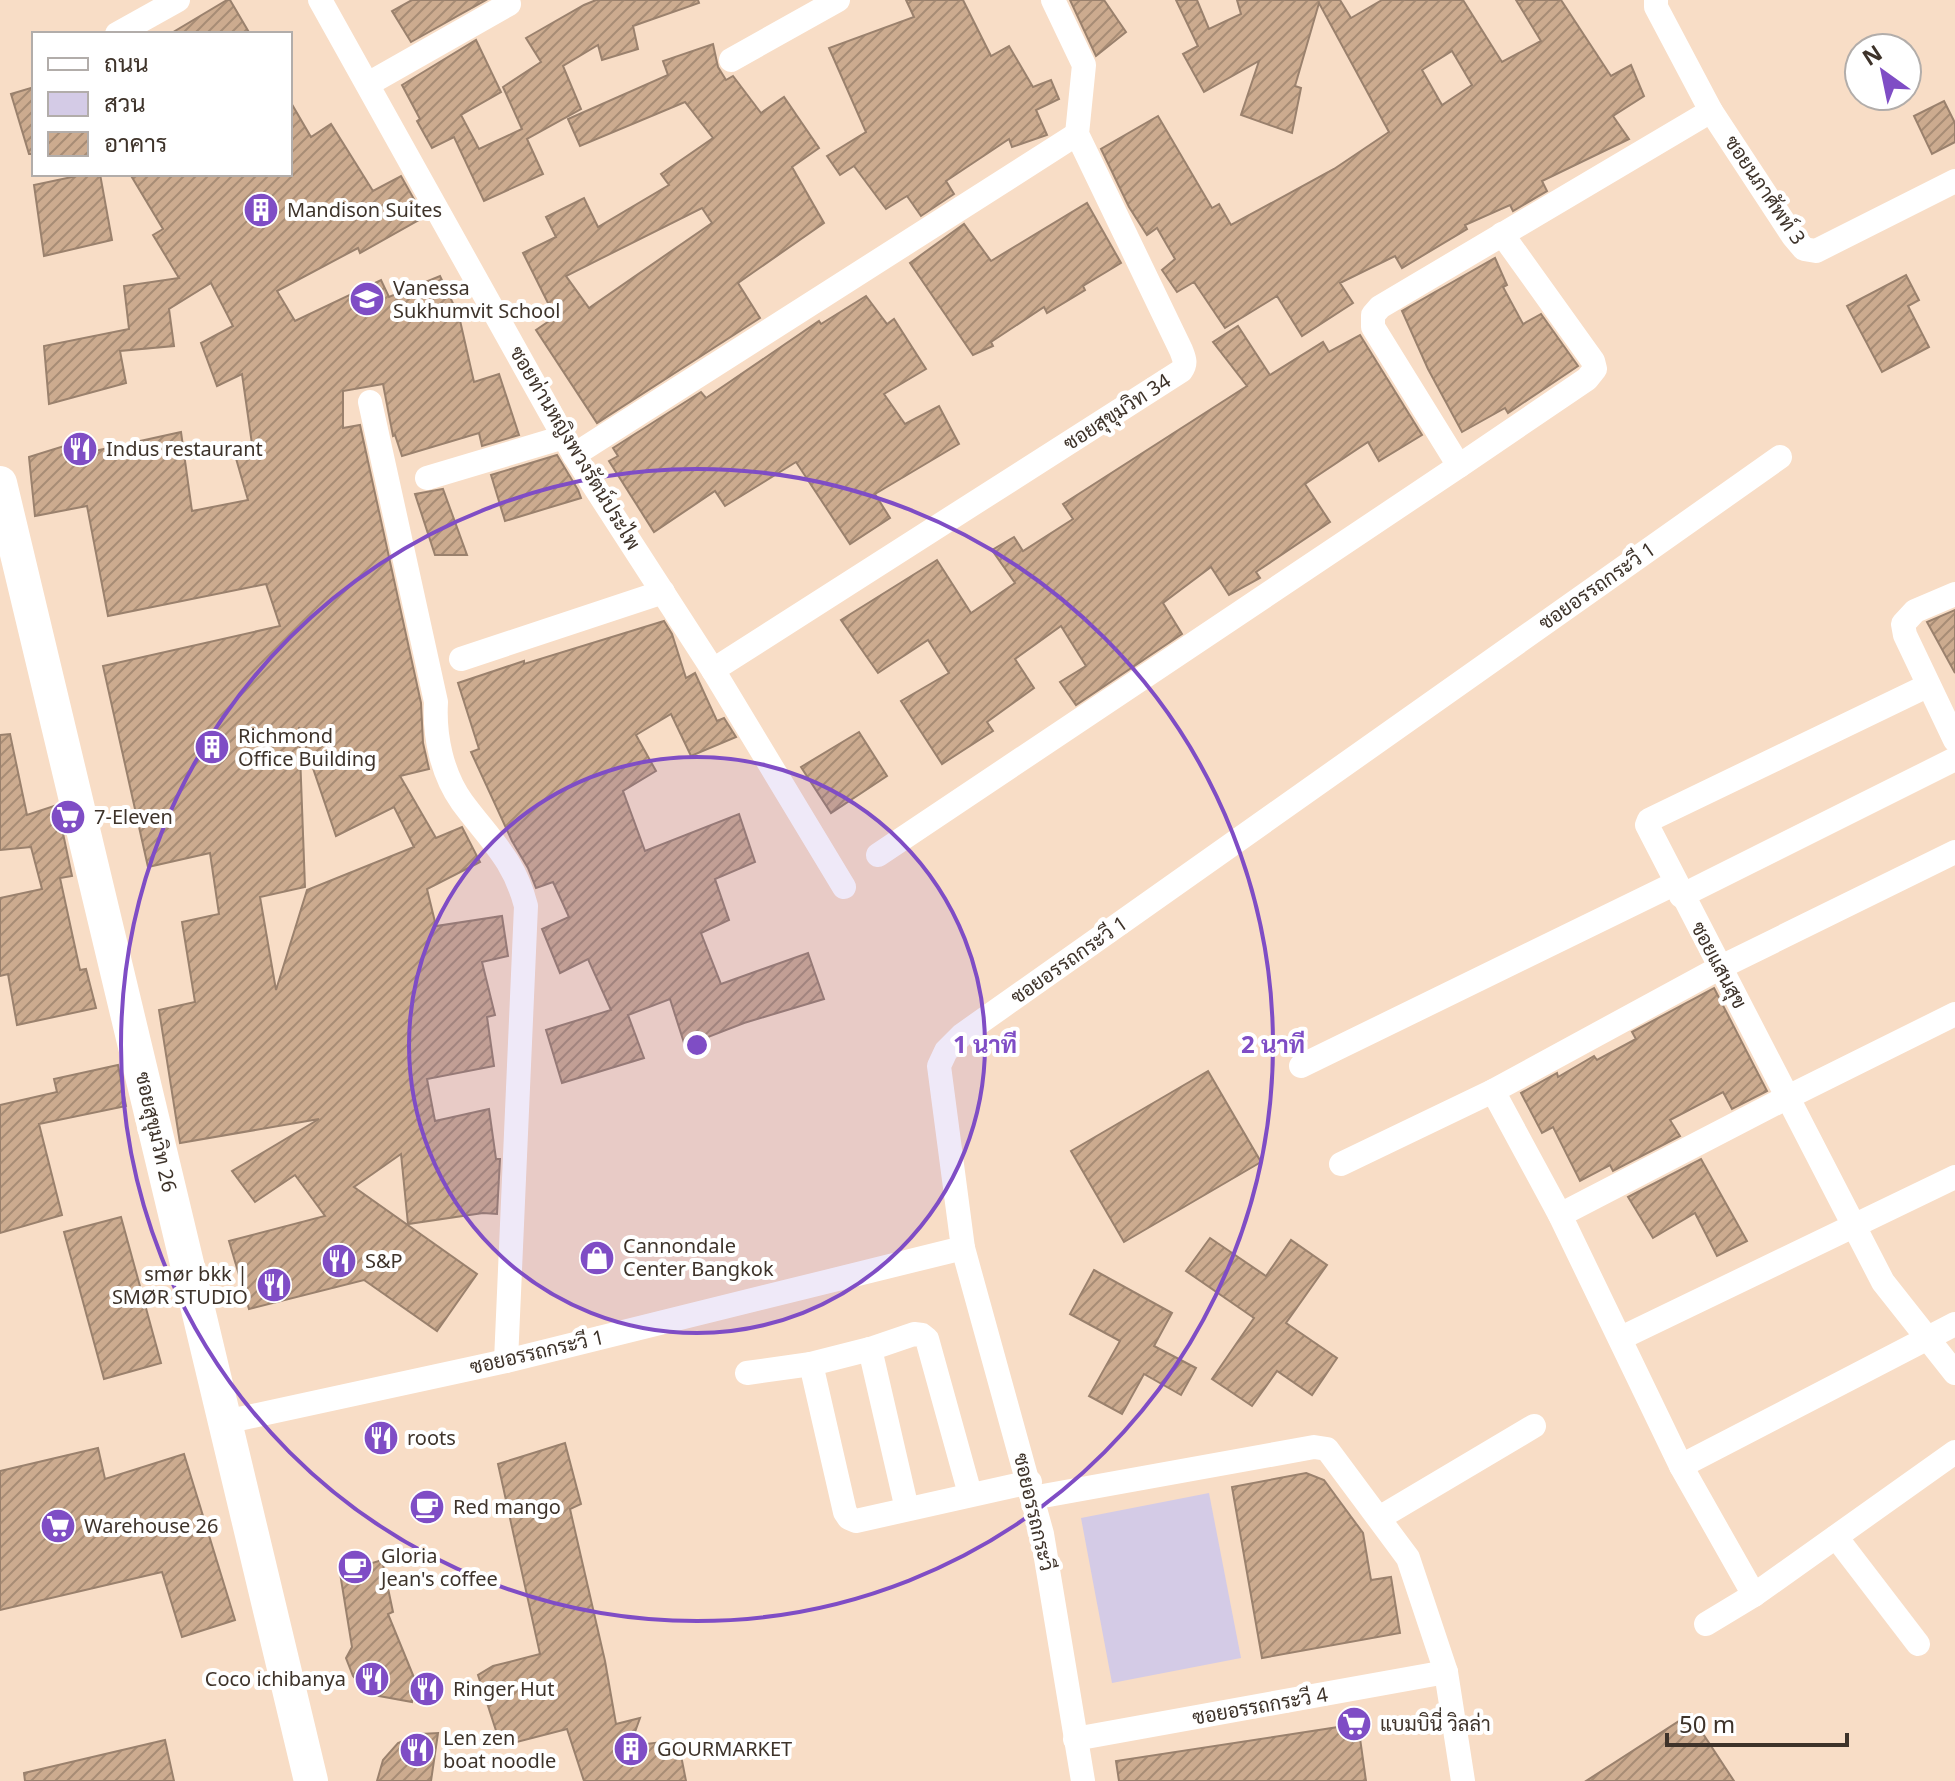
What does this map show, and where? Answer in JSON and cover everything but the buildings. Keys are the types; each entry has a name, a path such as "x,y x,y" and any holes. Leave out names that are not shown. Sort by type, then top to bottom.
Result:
{"street":[{"path":"121,32 178,0"},
{"path":"731,60 838,0"},
{"path":"427,478 569,446 1077,134 1084,65 1053,0"},
{"path":"1459,466 1373,327 1372,320 1380,307 1711,111 1656,7 1656,0"},
{"name":"ซอยท่านหญิงพวงรัตน์ประไพ","path":"322,1 569,446 713,670 844,887"},
{"path":"368,84 509,4"},
{"name":"ซอยนภาศัพท์ 3","path":"1711,111 1793,236 1809,251 1816,251 1955,181"},
{"name":"ซอยสุขุมวิท 34","path":"713,670 1181,371 1185,360 1181,350 1077,134"},
{"path":"878,855 1587,379 1595,369 1593,361 1502,234"},
{"path":"370,402 436,702 435,722 441,757 460,800 502,852 519,880 526,906 506,1361"},
{"name":"ซอยอรรถกระวี 1","path":"225,1422 506,1361 963,1248 939,1066 946,1051 962,1035 1780,457"},
{"name":"ซอยสุขุมวิท 26","path":"0,483 311,1781"},
{"path":"461,659 663,592"},
{"path":"1955,594 1915,611 1903,624 1927,686 1955,740"},
{"name":"ซอยแสนสุข","path":"1927,686 1649,820 1647,825 1883,1282 1955,1373"},
{"path":"1301,1066 1955,759"},
{"path":"1341,1164 1493,1091 1721,967 1955,852"},
{"path":"1560,1215 1955,1014"},
{"path":"1493,1091 1560,1215 1681,1466 1754,1595"},
{"path":"1621,1338 1955,1177"},
{"name":"ซอยอรรถกระวี","path":"963,1248 1042,1534 1083,1781"},
{"path":"1681,1466 1955,1324"},
{"path":"747,1373 811,1364 914,1334 922,1335 927,1339 970,1494"},
{"path":"870,1349 907,1509"},
{"path":"811,1364 845,1512 856,1521 970,1494 1031,1490 1314,1447 1327,1449 1408,1558 1446,1672 1463,1781"},
{"path":"1379,1518 1534,1426"},
{"path":"1706,1624 1754,1595 1955,1452"},
{"path":"1836,1537 1918,1644"},
{"name":"ซอยอรรถกระวี 4","path":"1075,1739 1446,1672"}],"green space":[{"path":"1209,1493 1241,1658 1112,1683 1081,1518"}],"place":[{"name":"Mandison Suites","path":"261,210"},
{"name":"Vanessa Sukhumvit School","path":"367,299"},
{"name":"Indus restaurant","path":"80,449"},
{"name":"Richmond Office Building","path":"212,747"},
{"name":"7-Eleven","path":"68,817"},
{"name":"Cannondale Center Bangkok","path":"597,1258"},
{"name":"S&P","path":"339,1261"},
{"name":"smør bkk | SMØR STUDIO","path":"274,1285"},
{"name":"roots","path":"381,1438"},
{"name":"Red mango","path":"427,1507"},
{"name":"Warehouse 26","path":"58,1526"},
{"name":"Gloria Jean's coffee","path":"355,1567"},
{"name":"Coco ichibanya","path":"372,1679"},
{"name":"Ringer Hut","path":"427,1689"},
{"name":"แบมบินี่ วิลล่า","path":"1354,1724"},
{"name":"GOURMARKET","path":"631,1749"},
{"name":"Len zen boat noodle","path":"417,1750"}]}
